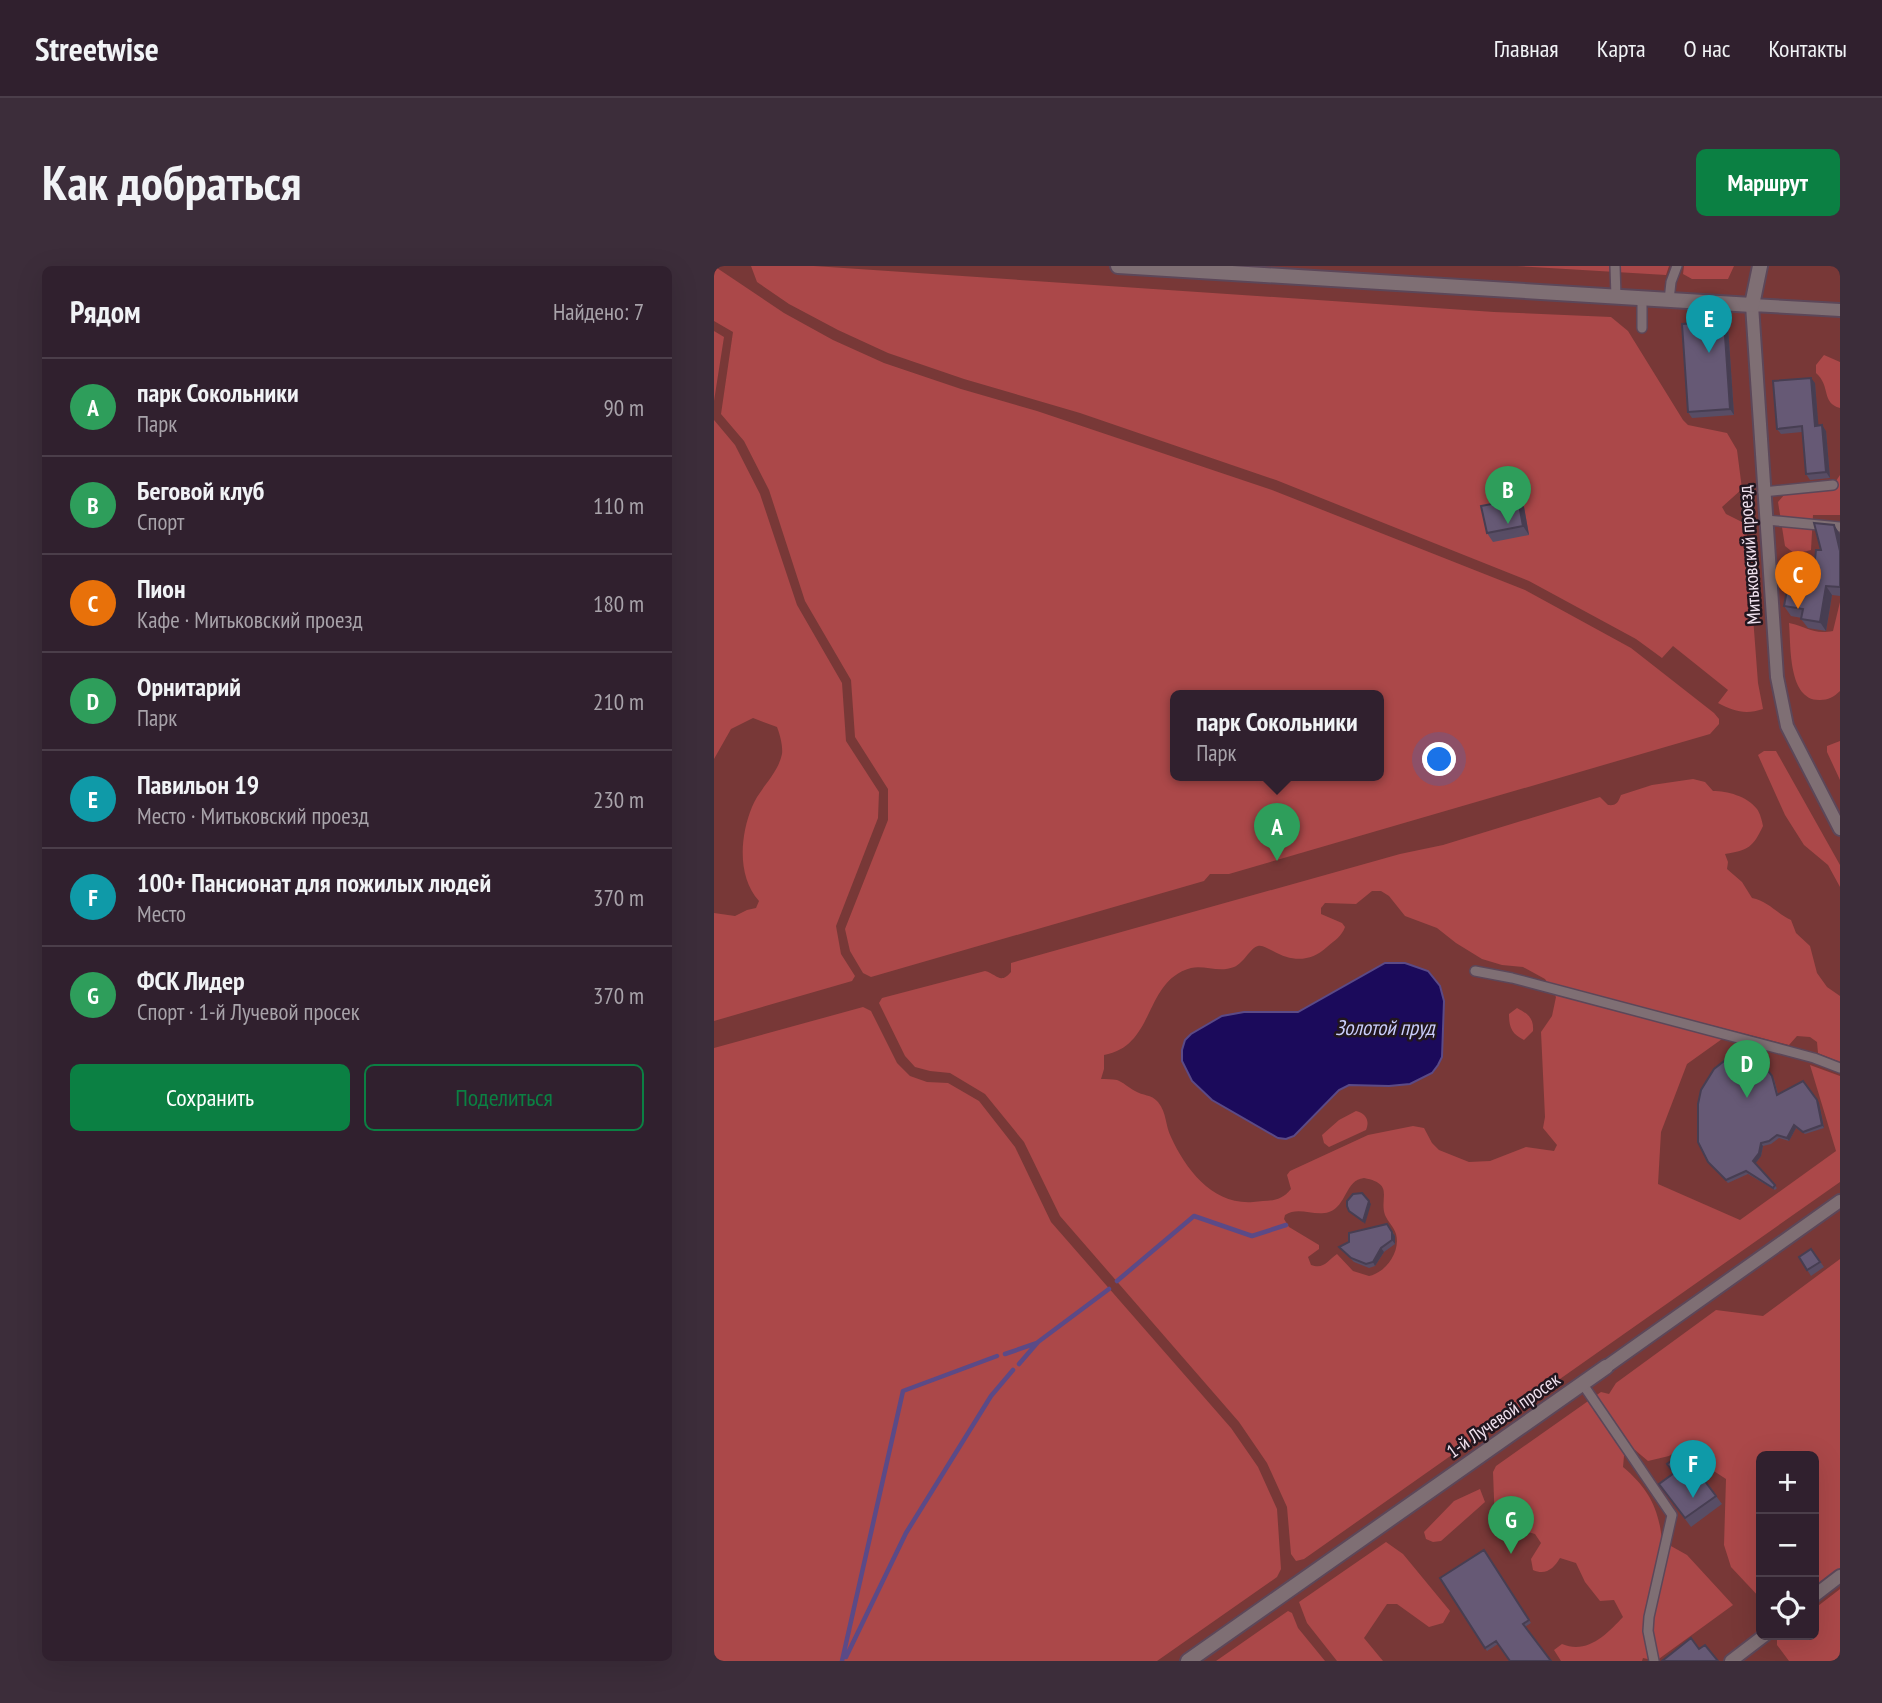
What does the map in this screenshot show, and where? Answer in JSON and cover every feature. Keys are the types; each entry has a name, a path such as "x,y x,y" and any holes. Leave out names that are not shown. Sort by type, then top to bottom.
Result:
{"street":[{"path":"1118,266 1840,310"},
{"name":"Митьковский проезд","path":"1760,266 1752,305 1777,677 1784,717 1796,747 1840,829"},
{"name":"1-й Лучевой просек","path":"1188,1661 1840,1201"},
{"path":"1819,1592 1840,1576"},
{"path":"1731,1661 1758,1640"}],"lane":[{"path":"1615,266 1616,297"},
{"path":"1670,300 1671,282 1677,266"},
{"path":"1642,298 1642,328"},
{"path":"1763,492 1833,485"},
{"path":"1766,520 1840,527"},
{"path":"1475,971 1512,978 1801,1054 1840,1068"},
{"path":"1582,1383 1672,1514 1649,1617 1648,1631 1654,1661"}],"shaded area":[{"path":"714,266 1840,266 1840,1661 714,1661"},
{"path":"714,266 784,313 833,340 884,363 1272,490 1525,590 1631,648 1714,713 1719,724 1710,734 1229,874 1210,874 1204,881 871,977 863,973 850,951 845,929 888,820 888,789 855,737 851,680 805,601 769,490 744,441 721,414 733,332 714,321"},
{"path":"751,266 814,266 1494,312 1611,317 1628,331 1683,420 1688,425 1727,433 1737,450 1742,489 1722,507 1726,514 1746,524 1758,683 1763,709 1740,711 1718,703 1728,690 1673,646 1662,658 1636,639 1529,581 1276,480 1080,413 964,379 888,353 789,304 757,282"},
{"path":"1517,266 1669,266 1666,275"},
{"path":"1684,266 1734,266 1728,279 1692,279 1683,274"},
{"path":"714,331 724,337 714,401"},
{"path":"1824,355 1840,362 1840,408 1830,402 1821,378 1816,373 1816,365"},
{"path":"714,420 735,445 760,494 797,605 842,683 846,741 879,792 878,818 836,926 841,954 855,976 852,981 714,1021 714,913 735,916 756,908 759,901 747,880 743,843 752,807 777,768 782,751 777,727 753,718 731,729 714,759"},
{"path":"1840,475 1840,515 1813,515 1811,550 1795,554 1785,546 1778,502 1784,495 1832,487"},
{"path":"1840,602 1840,691 1826,699 1810,698 1802,692 1793,671 1789,623 1815,631 1833,631"},
{"path":"1840,741 1840,780 1827,752 1827,746"},
{"path":"1764,751 1776,751 1840,865 1840,887 1828,865 1804,845 1785,815 1758,755"},
{"path":"1693,779 1705,782 1713,791 1730,793 1753,804 1763,826 1749,846 1725,854 1727,869 1742,882 1752,898 1791,920 1796,933 1810,946 1817,973 1827,987 1840,996 1840,1062 1818,1053 1817,1042 1810,1037 1797,1036 1789,1045 1699,1022 1695,1028 1699,1033 1722,1039 1687,1064 1661,1132 1658,1184 1740,1220 1836,1151 1810,1065 1840,1076 1840,1182 1304,1559 1296,1561 1291,1554 1287,1507 1267,1463 1239,1422 1060,1216 1024,1142 985,1094 950,1073 915,1067 905,1056 879,1003 882,998 985,971 1004,978 1011,972 1011,963 1400,854 1443,845 1600,797 1608,805 1613,805 1621,795 1652,785","holes":["1372,891 1381,891 1389,896 1405,916 1437,928 1482,959 1523,967 1545,979 1556,997 1552,1016 1541,1032 1545,1117 1543,1128 1557,1145 1554,1151 1526,1147 1490,1161 1469,1162 1439,1150 1424,1128 1413,1126 1368,1135 1290,1171 1287,1175 1291,1189 1278,1199 1253,1202 1225,1198 1203,1183 1185,1162 1169,1133 1163,1110 1155,1099 1138,1093 1117,1080 1101,1079 1104,1055 1121,1049 1133,1039 1164,986 1176,975 1191,968 1234,967 1258,946 1294,959 1314,956 1337,938 1345,927 1321,914 1325,903 1356,904","1364,1178 1380,1184 1383,1188 1385,1215 1395,1231 1397,1241 1390,1261 1381,1271 1369,1276 1353,1271 1337,1254 1323,1265 1311,1265 1308,1257 1319,1249 1319,1245 1289,1227 1284,1219 1285,1215 1296,1211 1329,1212 1335,1209 1353,1183"]},
{"path":"863,1007 871,1011 897,1063 910,1076 927,1082 948,1083 979,1101 1015,1147 1051,1222 1231,1428 1258,1467 1277,1509 1281,1569 1277,1577 1157,1661 714,1661 714,1048"},
{"path":"1517,1008 1527,1014 1532,1023 1533,1031 1524,1040 1514,1033 1510,1023 1509,1014"},
{"path":"1356,1111 1366,1118 1366,1130 1329,1147 1324,1143 1322,1135 1339,1120"},
{"path":"1840,1259 1840,1568 1819,1587 1819,1451 1756,1451 1756,1594 1731,1567 1724,1545 1726,1479 1703,1464 1688,1442 1669,1456 1648,1461 1635,1450 1624,1456 1623,1467 1651,1499 1662,1541 1687,1555 1733,1605 1656,1661 1643,1658 1642,1661 1561,1661 1554,1650 1562,1644 1571,1647 1588,1645 1603,1636 1623,1617 1614,1600 1600,1601 1585,1582 1576,1563 1560,1558 1549,1570 1533,1570 1531,1559 1541,1543 1535,1534 1515,1528 1508,1532 1501,1531 1495,1524 1493,1472 1496,1466 1601,1392 1609,1394 1616,1383 1716,1310 1763,1316"},
{"path":"1480,1489 1485,1502 1441,1541 1426,1539 1424,1532 1454,1501"},
{"path":"1386,1542 1403,1554 1450,1611 1443,1623 1429,1627 1397,1604 1387,1604 1364,1638 1383,1661 1337,1661 1307,1623 1299,1602"},
{"path":"1840,1589 1840,1661 1789,1661 1777,1645 1777,1640 1819,1640 1819,1605"},
{"path":"1288,1611 1325,1661 1216,1661"}],"water":[{"name":"Золотой пруд","path":"1385,963 1405,963 1428,971 1440,986 1444,1001 1442,1057 1432,1073 1410,1084 1349,1085 1339,1090 1294,1136 1286,1139 1278,1138 1212,1100 1192,1081 1182,1061 1185,1040 1191,1034 1222,1016 1244,1012 1298,1012"}],"building":[{"path":"1724,321 1730,409 1688,412 1682,324"},
{"path":"1811,378 1815,426 1822,425 1826,472 1806,474 1802,426 1777,429 1773,381"},
{"path":"1518,499 1523,526 1487,533 1481,506"},
{"path":"1814,523 1834,525 1840,551 1840,587 1826,586 1820,622 1801,619 1803,609 1784,606 1787,590 1805,593 1807,586 1812,587 1816,550 1821,550"},
{"path":"1745,1056 1762,1063 1772,1076 1777,1095 1803,1081 1817,1100 1822,1125 1803,1132 1794,1125 1787,1138 1777,1135 1761,1143 1759,1153 1753,1161 1775,1185 1773,1188 1746,1171 1726,1180 1708,1162 1698,1142 1698,1104 1701,1090 1714,1069 1728,1058"},
{"path":"1362,1193 1369,1201 1363,1221 1349,1211 1347,1206 1347,1201 1353,1194"},
{"path":"1387,1224 1392,1232 1392,1240 1381,1248 1373,1262 1366,1264 1351,1258 1339,1247 1349,1242 1349,1233"},
{"path":"1811,1249 1820,1262 1807,1270 1799,1257"},
{"path":"1683,1452 1716,1496 1685,1518 1659,1484 1674,1473 1667,1464"},
{"path":"1484,1550 1529,1620 1523,1624 1551,1661 1510,1661 1496,1641 1485,1648 1440,1578"},
{"path":"1691,1638 1699,1649 1705,1645 1718,1661 1662,1661"}],"waterway":[{"path":"1117,1281 1194,1216 1252,1236 1286,1225"},
{"path":"1019,1364 1038,1342 1109,1289"},
{"path":"1005,1354 1037,1343"},
{"path":"842,1661 903,1391 997,1356"},
{"path":"846,1657 906,1533 991,1396 1013,1370"}],"place":[{"name":"Павильон 19","path":"1709,353"},
{"name":"Беговой клуб","path":"1508,524"},
{"name":"Пион","path":"1798,609"},
{"name":"парк Сокольники","path":"1277,861"},
{"name":"Орнитарий","path":"1747,1098"},
{"name":"100+ Пансионат для пожилых людей","path":"1693,1498"},
{"name":"ФСК Лидер","path":"1511,1554"}]}
